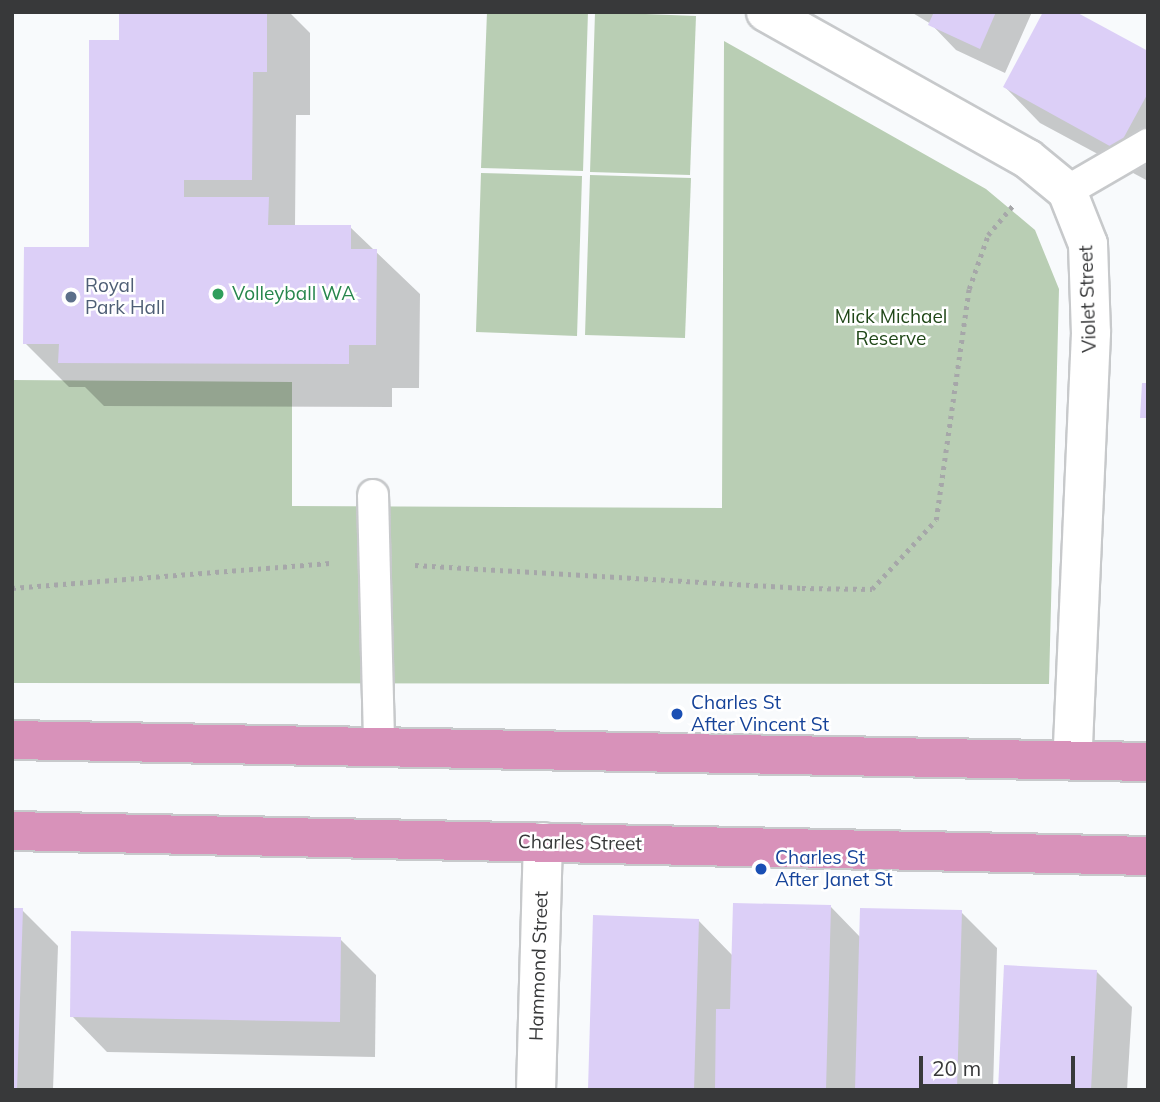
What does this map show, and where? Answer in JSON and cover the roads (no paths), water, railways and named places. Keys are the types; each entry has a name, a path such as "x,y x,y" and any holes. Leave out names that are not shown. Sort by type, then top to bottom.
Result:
{"highway":[{"path":"12,740 1148,762"},
{"name":"Charles Street","path":"12,831 1148,856"}],"street":[{"path":"766,12 1028,159 1056,182"},
{"name":"Violet Street","path":"1056,182 1088,244 1091,333 1072,760"},
{"name":"Hammond Street","path":"536,1090 542,842"}],"lane":[{"path":"1056,182 1148,144"},
{"path":"373,495 379,749"}],"place":[{"name":"Volleyball WA","path":"218,294"},
{"name":"Royal Park Hall","path":"71,297"},
{"name":"Charles St After Vincent St","path":"677,714"},
{"name":"Charles St After Janet St","path":"761,869"}],"park label":[{"name":"Mick Michael Reserve","path":"891,328"}]}
